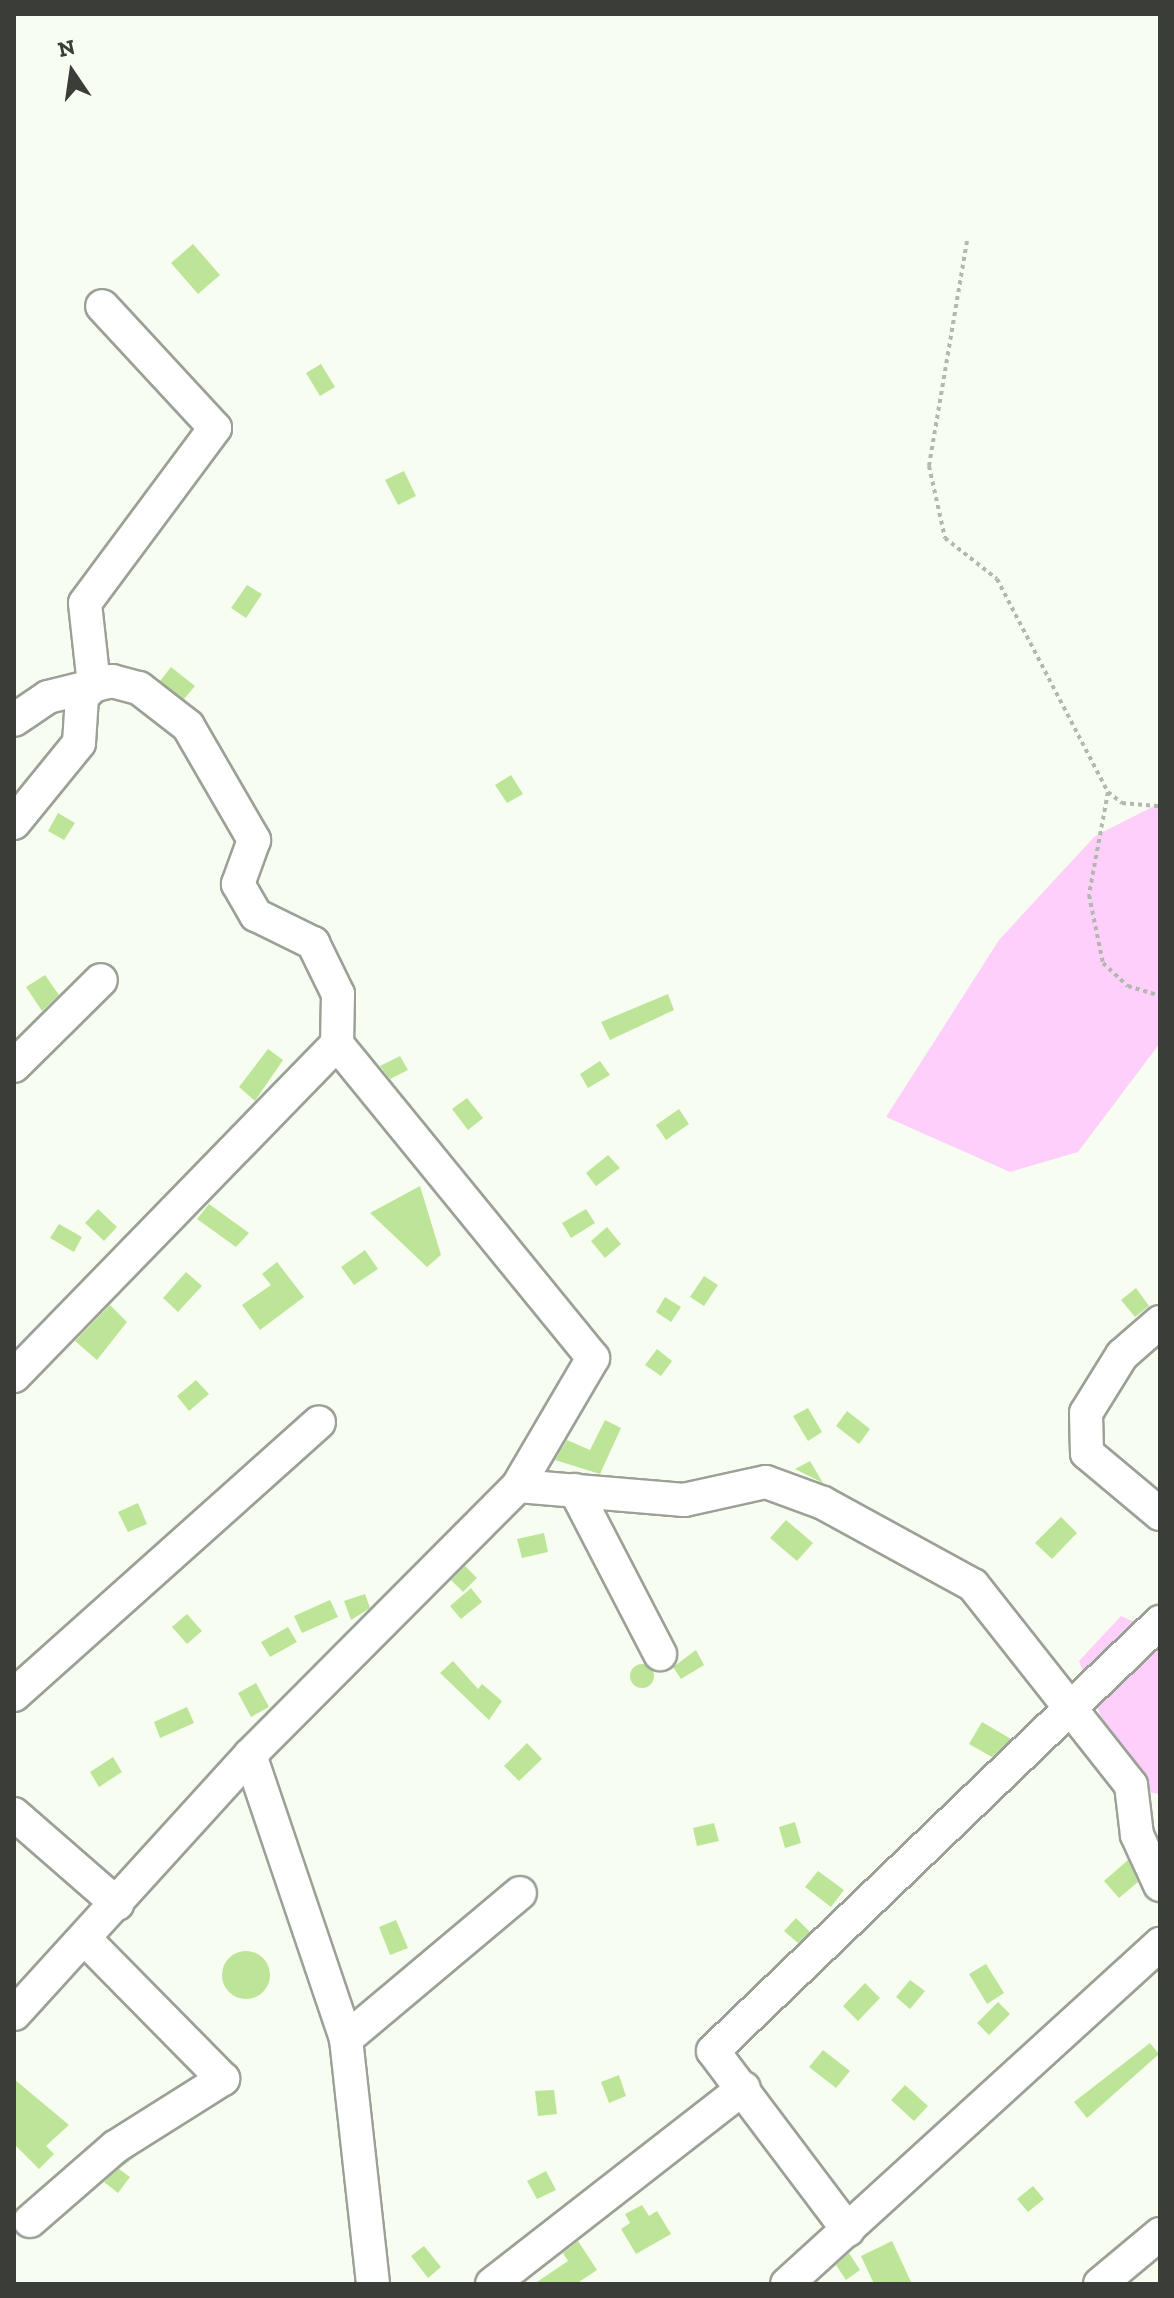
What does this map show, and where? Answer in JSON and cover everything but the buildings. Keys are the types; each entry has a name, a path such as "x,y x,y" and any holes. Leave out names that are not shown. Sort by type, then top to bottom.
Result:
{"street":[{"path":"94,685 85,603 215,428 102,306"},
{"path":"14,823 79,743 82,697 94,685"},
{"path":"14,720 48,697 94,685 139,688 188,726 254,840 238,884 256,915 313,943 338,994 337,1044 593,1358 518,1486 250,1755 84,1938 20,1997"},
{"path":"14,1066 101,980"},
{"path":"14,1376 337,1044"},
{"path":"1160,1322 1122,1355 1086,1413 1086,1426 1087,1453 1160,1514"},
{"path":"14,1695 319,1422"},
{"path":"518,1486 684,1500 766,1482 823,1503 973,1585 1131,1785 1137,1835 1160,1885"},
{"path":"575,1490 660,1654"},
{"path":"848,2230 744,2088 713,2051 1160,1622"},
{"path":"250,1755 346,2039 373,2284"},
{"path":"14,1814 117,1904"},
{"path":"346,2039 520,1893"},
{"path":"30,2221 115,2147 223,2079 84,1938"},
{"path":"787,2284 1160,1944"},
{"path":"492,2284 744,2088"},
{"path":"1100,2284 1160,2234"}],"path":[{"path":"967,241 929,466 945,538 997,579 1108,792 1122,803 1160,806"},
{"path":"1108,792 1089,895 1103,963 1128,986 1160,996"}],"shaded area":[{"path":"1160,803 1160,1043 1078,1152 1010,1172 886,1117 999,940 1095,836"},
{"path":"1121,1616 1160,1633 1160,1794 1129,1789 1079,1661"}]}
